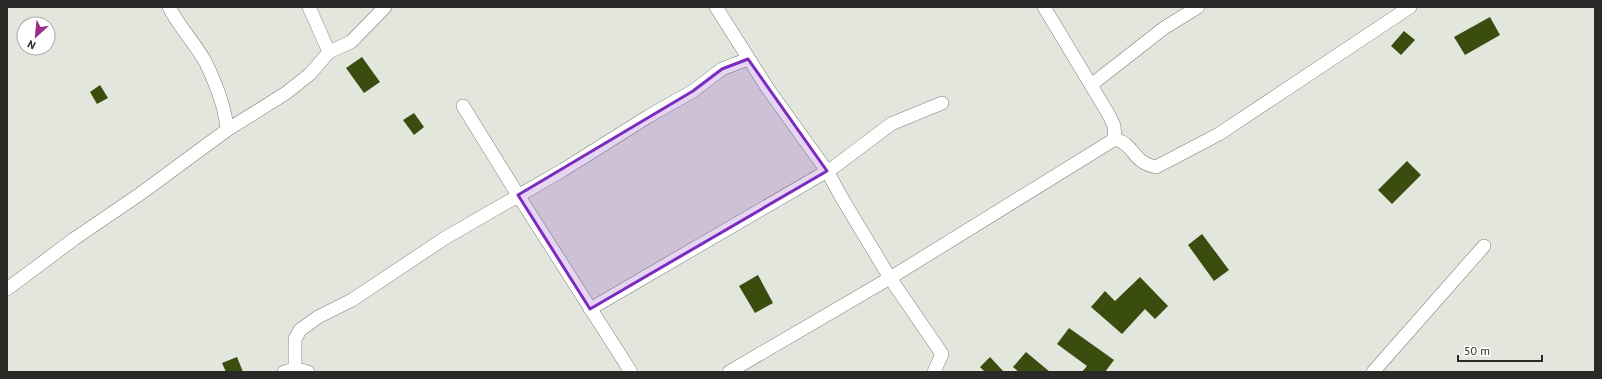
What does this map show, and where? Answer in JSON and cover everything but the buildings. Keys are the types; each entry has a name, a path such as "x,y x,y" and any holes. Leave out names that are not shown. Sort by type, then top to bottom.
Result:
{"street":[{"path":"169,7 175,20 206,63 227,118 227,130"},
{"path":"309,7 330,52"},
{"path":"716,7 748,59 827,171 842,200 890,278 942,354 934,372"},
{"path":"1044,7 1112,120 1115,139"},
{"path":"1091,85 1164,28 1198,7"},
{"path":"729,372 890,278 1115,139 1123,141 1129,146 1141,162 1156,167 1219,134 1410,7"},
{"path":"7,289 74,239 140,194 227,130 286,92 310,74 330,52 351,42 378,10"},
{"path":"296,371 295,339 300,330 318,317 352,300 444,238 563,170 649,116 693,91 722,69 748,59"},
{"path":"590,309 827,171 891,124 942,103"},
{"path":"463,106 631,372"},
{"path":"1373,372 1484,246"}],"highlighted area":[{"path":"748,59 827,171 590,309 518,195 693,91 722,69"}]}
